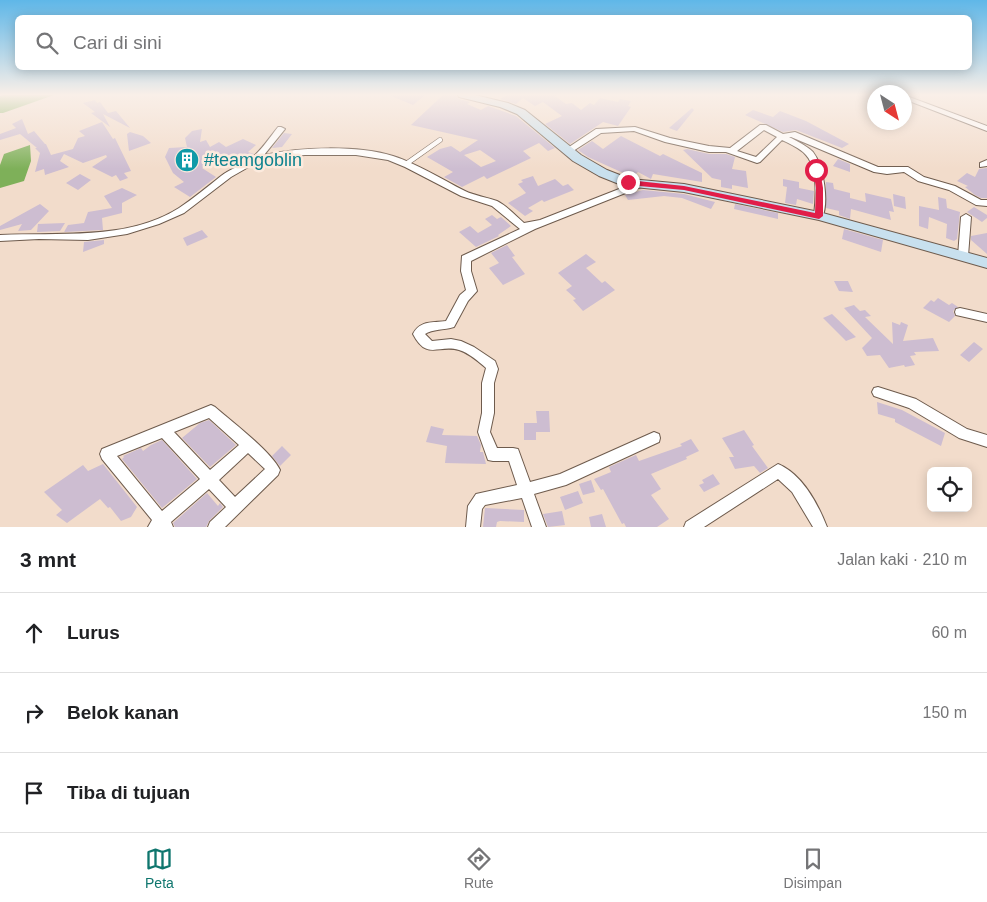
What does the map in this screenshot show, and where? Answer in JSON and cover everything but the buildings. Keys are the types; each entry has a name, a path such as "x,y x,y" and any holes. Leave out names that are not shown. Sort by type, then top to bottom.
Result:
{"street":[{"path":"530,120 568,151 603,173 628,182 684,188 819,216 987,263"},
{"path":"963,120 987,129"},
{"path":"731,152 761,127 810,154 820,188 819,216"},
{"path":"256,159 281,129"},
{"path":"568,151 597,132 626,129 639,130 668,140 731,152 758,160 781,137 790,134 807,139 877,170 905,169 921,179 952,188 979,203 987,203"},
{"path":"0,238 39,236 88,237 127,232 181,211 228,175 256,159 279,154 356,152 375,154 406,164 464,194 495,204 522,226 532,226"},
{"path":"540,527 513,455 494,455 484,434 488,413 488,383 492,370 491,365 459,345 437,347 427,345 421,338 420,331 431,326 450,324 464,298 472,291 466,271 466,259 532,226 640,184"},
{"path":"963,256 966,217"},
{"path":"960,312 982,317"},
{"path":"878,392 912,403 964,434 987,441"},
{"path":"215,527 273,470 249,444 211,411 107,454 161,525 249,444"},
{"path":"163,430 236,508"},
{"path":"473,527 475,506 480,499 526,490 561,480 654,438"},
{"path":"691,527 778,471 785,474 808,504 820,527"}],"lane":[{"path":"406,164 440,140"}],"green space":[{"path":"30,145 31,161 24,181 0,188 0,165 4,154"}],"place":[{"name":"#teamgoblin","path":"187,160"}],"route":[{"path":"628,182 684,188 819,216 820,188 816,170"}]}
